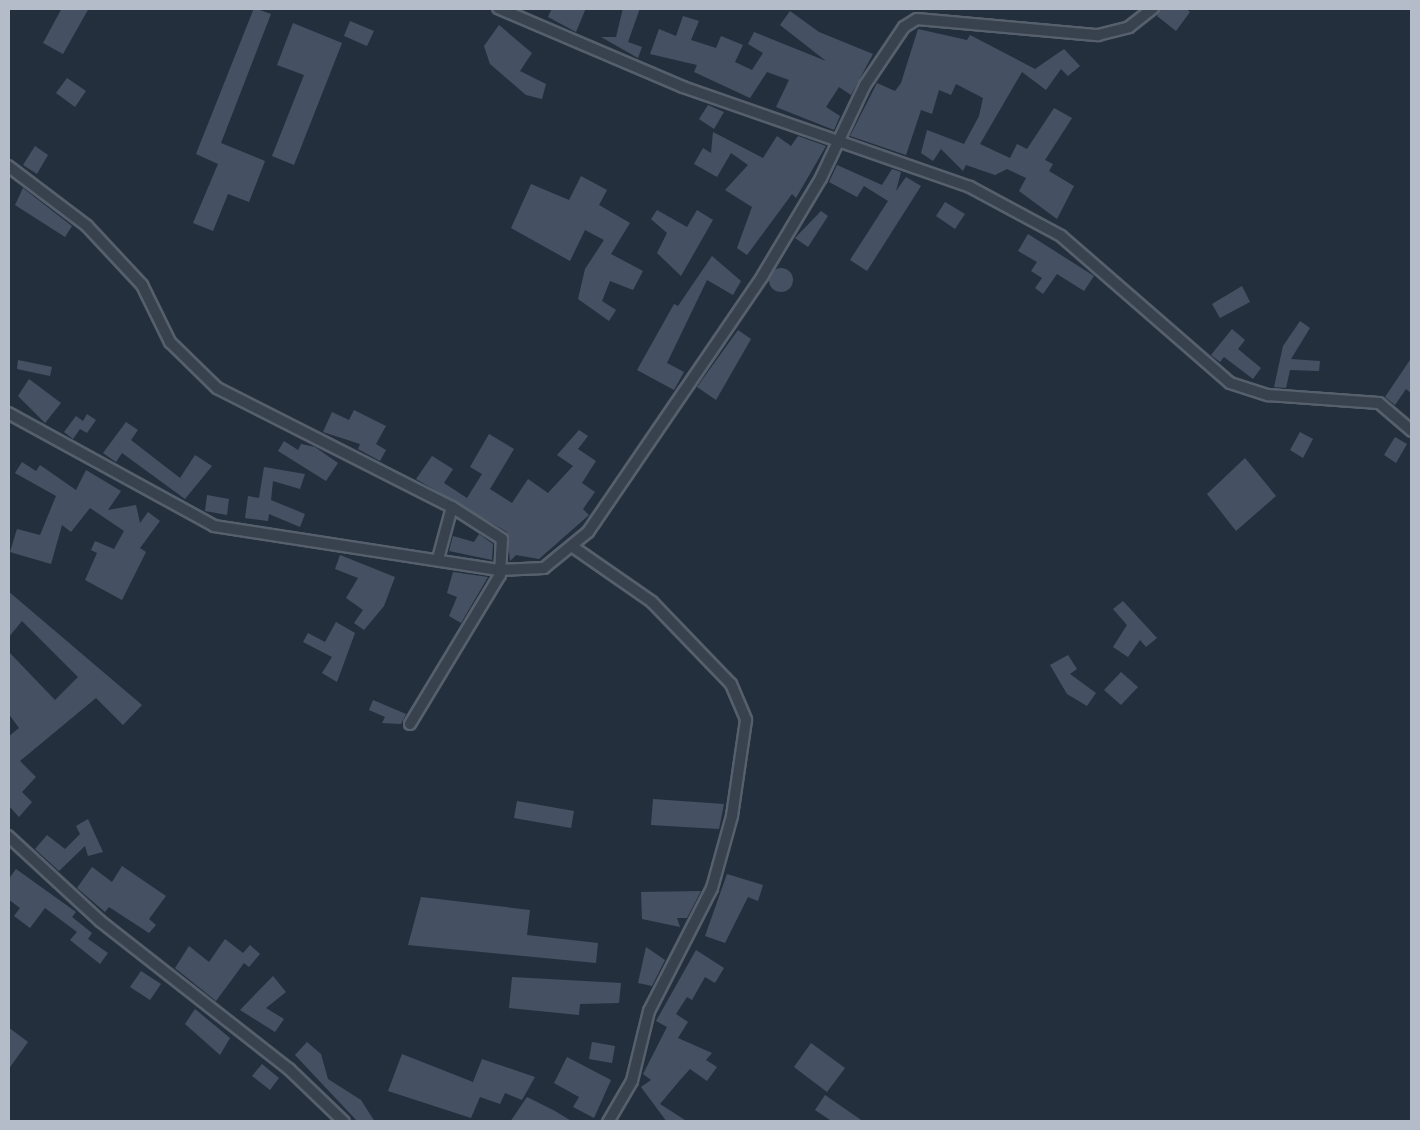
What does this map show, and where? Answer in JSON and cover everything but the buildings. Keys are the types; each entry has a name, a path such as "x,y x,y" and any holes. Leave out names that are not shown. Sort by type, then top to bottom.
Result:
{"street":[{"path":"498,8 683,87 970,187 1036,220 1104,271 1187,352 1240,388 1370,400 1392,409 1412,431"},
{"path":"8,412 205,523 499,570 544,568 573,547 763,275 837,143 864,85 912,21 1098,35 1129,27 1153,8"},
{"path":"8,166 87,226 142,285 170,342 217,388 452,507 502,539 499,570 410,724"},
{"path":"438,559 452,507"},
{"path":"573,547 652,602 730,684 746,720 732,816 712,888 649,1011 632,1081 608,1122"},
{"path":"8,836 100,921 289,1069 344,1122"}]}
